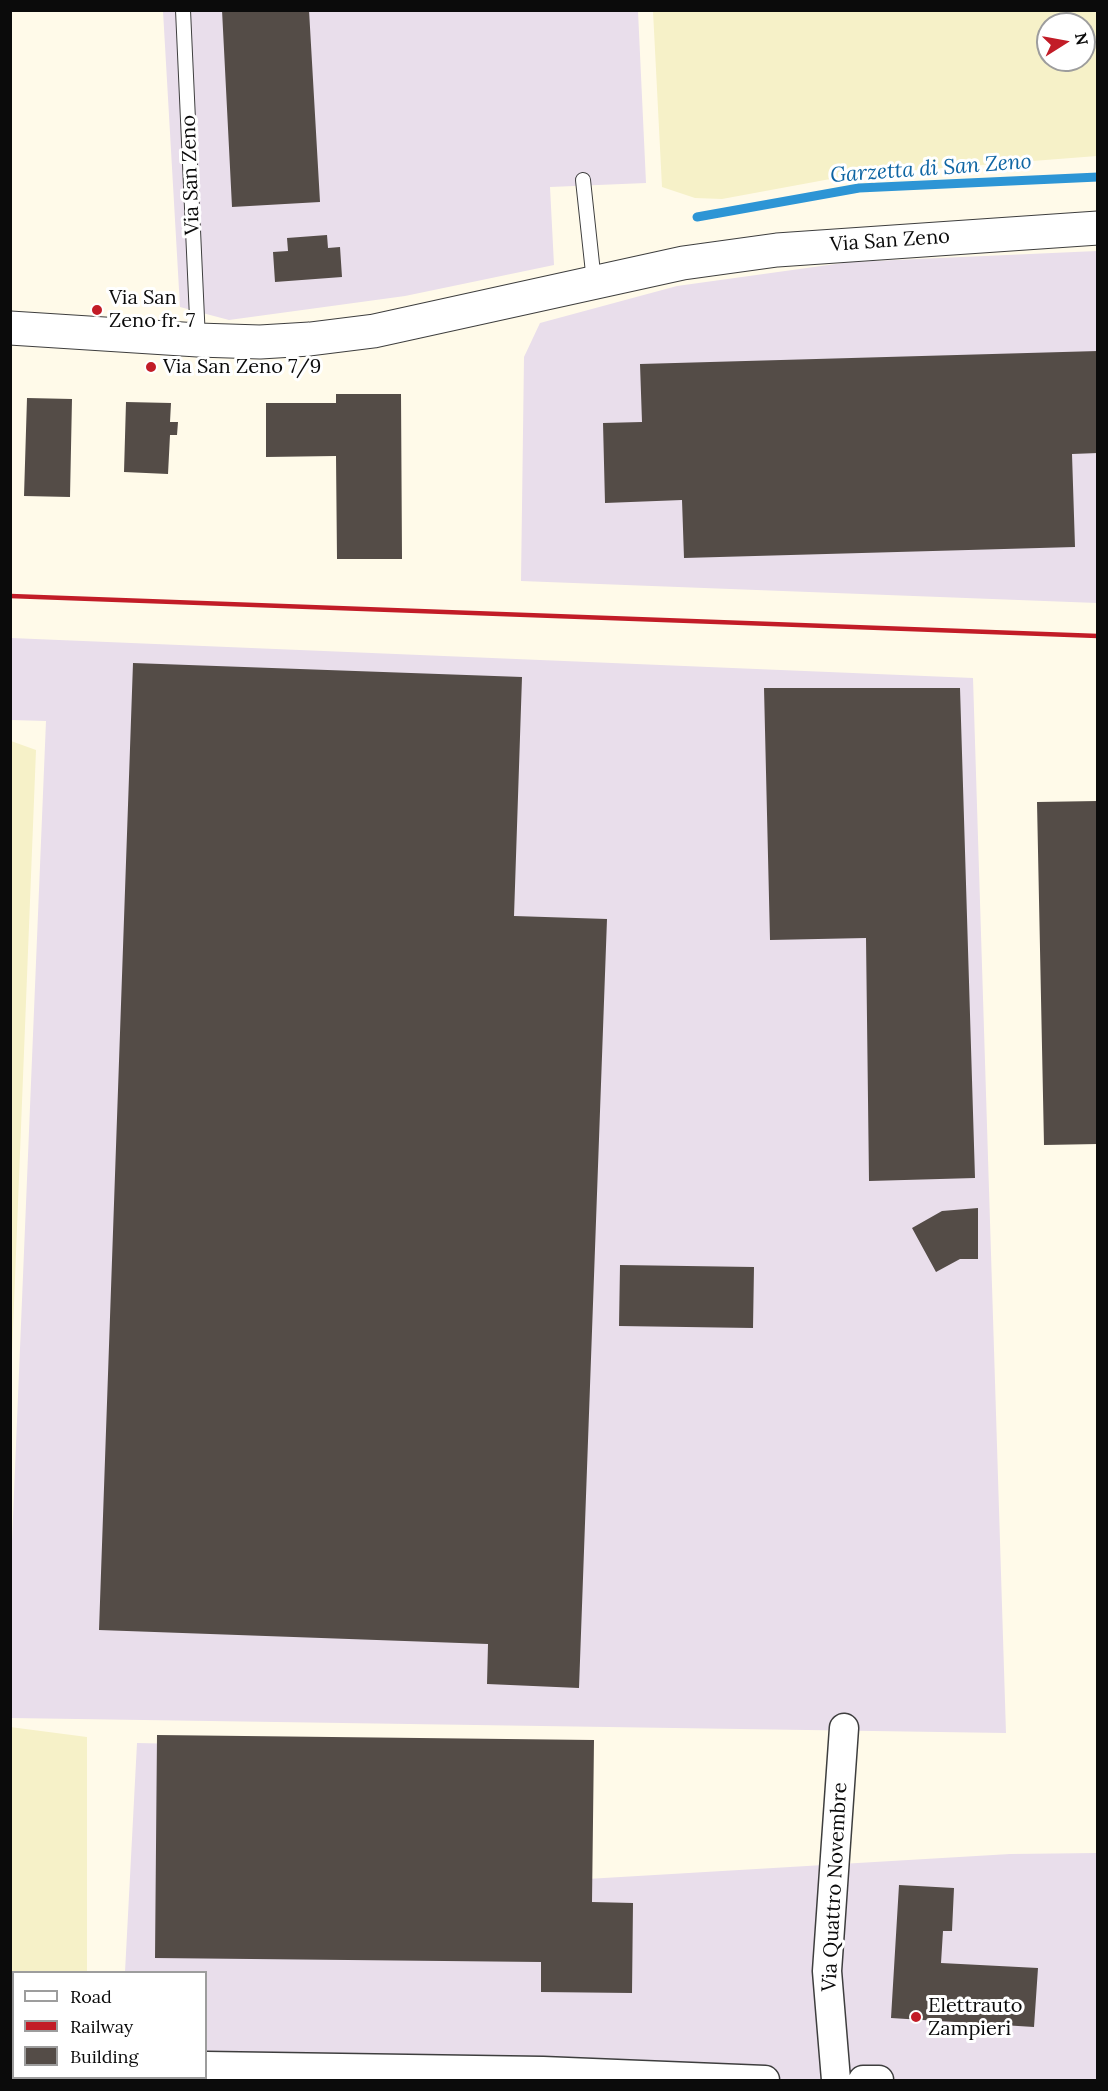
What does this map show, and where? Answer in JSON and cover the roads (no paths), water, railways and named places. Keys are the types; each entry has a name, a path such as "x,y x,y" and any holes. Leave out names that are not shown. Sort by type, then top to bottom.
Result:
{"street":[{"name":"Via San Zeno","path":"10,328 198,340 270,342 374,331 683,263 800,248 1098,228"},
{"name":"Via Quattro Novembre","path":"836,2080 826,1971 844,1728"},
{"path":"207,2066 543,2071 765,2080"},
{"path":"863,2080 879,2080"}],"lane":[{"name":"Via San Zeno","path":"183,10 198,340"},
{"path":"583,180 594,282"}],"waterway":[{"name":"Garzetta di San Zeno","path":"697,217 859,188 1098,177"}],"railway":[{"path":"10,596 1098,636"}],"place":[{"name":"Via San Zeno fr. 7","path":"97,310"},
{"name":"Via San Zeno 7/9","path":"151,367"},
{"name":"Elettrauto Zampieri","path":"916,2017"}]}
